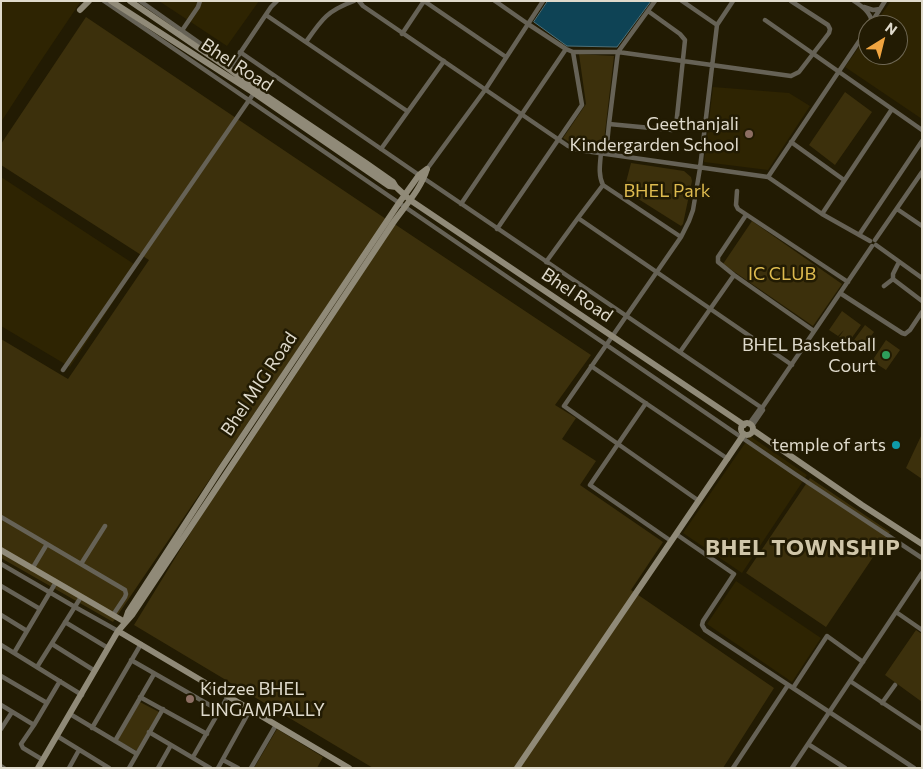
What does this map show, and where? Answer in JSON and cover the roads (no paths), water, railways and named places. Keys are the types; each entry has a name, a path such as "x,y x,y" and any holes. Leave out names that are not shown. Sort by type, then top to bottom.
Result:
{"street":[{"path":"83,1 80,10 89,1"},
{"path":"104,1 606,345 744,436 795,474 922,558"},
{"name":"Bhel Road","path":"111,1 254,93 389,186 396,188"},
{"name":"Bhel Road","path":"130,1 181,33 230,67 259,91 393,182 396,188 410,200 750,426 862,505 922,544"},
{"path":"140,1 181,33 198,8 200,1"},
{"path":"230,67 277,1"},
{"path":"306,42 322,20 331,12 340,6 354,1"},
{"path":"359,1 363,6 402,34 568,146 578,150 768,177 822,214 874,243 922,278"},
{"path":"402,34 424,1 506,57"},
{"path":"495,1 573,52 618,52 791,76 799,72 830,33 828,25 791,1"},
{"name":"Bhel MIG Road","path":"38,768 118,631 132,615 154,582 402,205 404,195 421,177 485,90 544,1"},
{"path":"655,1 618,52 609,124 600,174 603,185 681,237"},
{"path":"682,1 716,25"},
{"path":"689,6 693,1"},
{"path":"699,501 564,406 681,237 689,221 693,210 700,168 716,25 733,1"},
{"path":"854,1 869,15"},
{"path":"876,15 885,1"},
{"path":"861,6 873,10 880,9"},
{"path":"609,124 672,130 676,126 685,40 682,35 648,10"},
{"path":"266,15 407,111"},
{"path":"765,20 922,130"},
{"path":"768,177 858,43"},
{"path":"461,204 566,49"},
{"path":"240,52 762,408"},
{"path":"497,229 582,105 573,52"},
{"path":"380,149 444,61"},
{"path":"63,370 254,93"},
{"path":"822,214 892,109"},
{"path":"859,235 922,141"},
{"path":"791,142 844,180"},
{"path":"517,768 744,436 750,434 750,426 760,408 762,408 792,365 922,172"},
{"name":"Bhel MIG Road","path":"402,205 410,200 421,177"},
{"path":"546,262 603,185"},
{"path":"737,191 736,207 848,282"},
{"path":"897,209 922,226"},
{"path":"746,215 718,257 718,262 814,331"},
{"path":"578,218 792,365"},
{"path":"884,286 893,279 893,274 899,262"},
{"path":"680,352 734,275"},
{"path":"893,279 922,301"},
{"path":"840,294 905,334 910,330 922,312"},
{"path":"591,366 728,459"},
{"path":"646,403 590,485 672,541"},
{"path":"1,517 125,590 125,597 113,615"},
{"path":"81,564 105,526"},
{"path":"676,534 734,574 704,621 702,625 705,630 914,768"},
{"path":"32,569 47,544"},
{"path":"1,550 125,622"},
{"path":"1,564 141,644 349,768"},
{"path":"792,768 921,576"},
{"path":"14,653 56,582"},
{"path":"1,586 40,609"},
{"path":"37,667 81,597"},
{"path":"896,612 922,630"},
{"path":"1,615 27,631"},
{"path":"65,622 108,648"},
{"path":"793,688 828,636 864,662"},
{"path":"52,644 95,671"},
{"path":"92,728 141,644"},
{"path":"1,646 82,695"},
{"path":"131,660 220,711"},
{"path":"114,741 154,674"},
{"path":"1,676 47,703"},
{"path":"43,760 21,746 60,681"},
{"path":"850,681 921,728"},
{"path":"734,768 788,685"},
{"path":"882,703 895,685"},
{"path":"193,757 228,696"},
{"path":"140,697 207,734"},
{"path":"1,706 34,725"},
{"path":"129,768 163,709"},
{"path":"218,768 250,710"},
{"path":"1,729 12,712"},
{"path":"70,714 137,754"},
{"path":"251,768 276,725"},
{"path":"149,732 210,768"},
{"path":"57,736 99,765 109,768"},
{"path":"808,744 843,767"},
{"path":"158,768 171,745"},
{"path":"69,768 79,750"},
{"path":"223,760 238,768"}],"water":[{"path":"548,1 651,1 617,47 567,46 534,22"}],"place":[{"name":"Geethanjali Kindergarden School","path":"749,134"},
{"name":"BHEL Basketball Court","path":"886,355"},
{"name":"temple of arts","path":"896,445"},
{"name":"Kidzee BHEL LINGAMPALLY","path":"190,699"}],"district":[{"name":"BHEL TOWNSHIP","path":"803,548"}],"park label":[{"name":"BHEL Park","path":"667,191"},
{"name":"IC CLUB","path":"782,274"}]}
